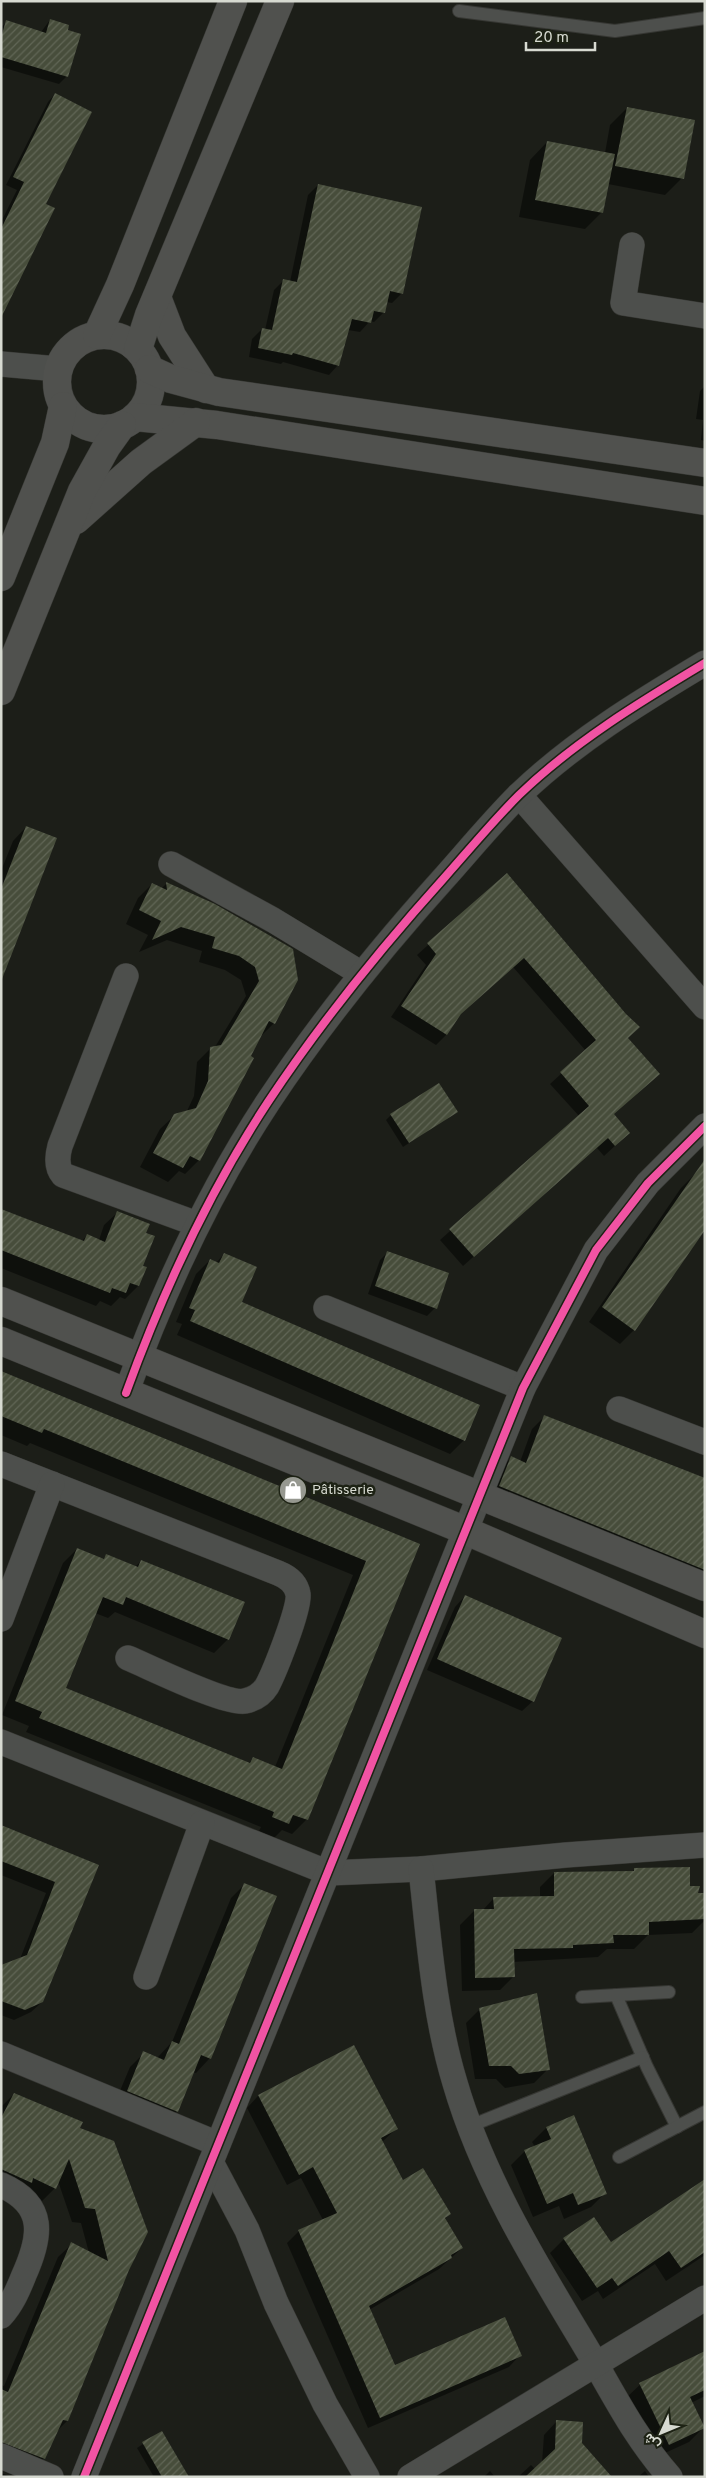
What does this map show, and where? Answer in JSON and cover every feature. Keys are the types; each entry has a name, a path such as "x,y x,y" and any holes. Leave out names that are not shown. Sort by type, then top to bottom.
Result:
{"main road":[{"path":"97,335 115,298 233,1"},
{"path":"1,691 94,468 129,421 144,407 149,395 151,382 144,359 157,297 280,1"},
{"path":"157,297 175,342 206,389"},
{"path":"705,463 436,425 206,389 171,379 119,337 97,335 84,339 72,346 63,357 58,369 58,394 63,406 83,424 96,428 109,429 129,421 196,422 705,501"},
{"path":"1,577 55,443 63,406"},
{"path":"68,528 116,483 196,422"},
{"path":"1,1301 705,1587"},
{"path":"1,1341 464,1530 705,1634"}],"street":[{"path":"632,245 623,304 705,316"},
{"path":"1,364 58,369"},
{"path":"126,1393 139,1356 197,1224 267,1103 340,1001 419,906 519,795 608,722 705,662"},
{"path":"519,795 705,1007"},
{"path":"171,864 272,920 362,974"},
{"path":"126,976 60,1146 57,1156 59,1168 63,1176 197,1224"},
{"path":"84,2477 329,1873 522,1388 596,1250 648,1183 703,1131"},
{"path":"326,1308 522,1388"},
{"path":"619,1409 705,1442"},
{"path":"1,1464 278,1573 292,1581 296,1587 299,1603 273,1670 266,1687 252,1699 243,1701 225,1698 128,1658"},
{"path":"1,1619 52,1484"},
{"path":"1,1742 329,1873 420,1870 566,1855 705,1845"},
{"path":"146,1977 202,1823"},
{"path":"420,1870 438,2008 454,2082 470,2126 507,2209 620,2411 653,2458 670,2477"},
{"path":"2,2057 215,2153 276,2303 325,2404 367,2477"},
{"path":"1,2185 18,2193 27,2201 33,2211 38,2233 33,2256 12,2302 1,2316"},
{"path":"410,2477 596,2366 705,2298"},
{"path":"1,2456 51,2477"}],"lane":[{"path":"459,11 615,31 705,18"},
{"path":"582,1997 669,1992"},
{"path":"616,1995 643,2057 677,2126"},
{"path":"470,2126 643,2057"},
{"path":"619,2158 705,2112"}],"building":[{"path":"50,19 69,25 68,30 81,34 68,77 1,57 1,38 6,20 46,33"},
{"path":"55,93 92,112 46,204 55,208 1,318 1,229 24,182 13,177"},
{"path":"627,107 695,120 684,179 615,166"},
{"path":"547,141 615,154 603,213 535,200"},
{"path":"318,184 422,207 403,294 390,291 385,313 374,311 371,323 352,319 339,366 293,353 292,355 258,348 262,328 272,330 283,279 297,282"},
{"path":"26,826 57,838 2,979 1,889"},
{"path":"507,873 626,1014 640,1027 628,1038 660,1074 614,1114 630,1133 615,1146 608,1138 474,1257 449,1229 589,1106 560,1072 596,1040 524,958 461,1014 447,1035 401,1006 436,954 427,943"},
{"path":"166,882 215,904 293,949 298,980 275,1024 269,1021 251,1056 254,1058 200,1161 190,1156 183,1168 153,1153 174,1114 196,1108 208,1081 210,1047 221,1045 259,981 255,967 239,956 212,948 215,937 181,927 152,940 161,921 139,910 152,883 167,890"},
{"path":"439,1083 458,1112 409,1143 390,1114"},
{"path":"705,1159 705,1230 635,1331 602,1307"},
{"path":"1,1209 84,1241 87,1234 105,1242 117,1211 150,1224 146,1233 155,1236 143,1266 147,1267 139,1286 130,1283 126,1293 112,1288 110,1293 1,1250"},
{"path":"387,1251 449,1273 437,1309 375,1286"},
{"path":"224,1253 257,1267 242,1302 480,1405 465,1441 190,1321 195,1310 189,1308 210,1259 219,1263"},
{"path":"1,1371 420,1544 308,1820 293,1815 289,1824 272,1817 274,1812 39,1718 42,1712 15,1701 77,1548 104,1559 106,1554 138,1567 141,1560 245,1602 229,1640 126,1597 123,1605 103,1597 66,1688 250,1763 253,1757 282,1769 366,1561 44,1429 42,1433 1,1416"},
{"path":"544,1415 705,1478 705,1570 499,1486 511,1456 526,1463"},
{"path":"465,1595 562,1638 534,1702 437,1659"},
{"path":"1,1825 99,1865 43,2002 25,2010 1,2001 1,1965 27,1955 55,1882 1,1861"},
{"path":"690,1867 690,1886 700,1886 698,1893 705,1893 705,1919 649,1922 649,1935 613,1935 614,1943 573,1945 573,1948 514,1949 515,1977 475,1978 474,1909 494,1909 493,1897 554,1896 554,1872 634,1871 634,1868"},
{"path":"244,1883 277,1896 211,2059 201,2055 178,2112 127,2091 143,2051 164,2060 172,2041 179,2044"},
{"path":"537,1993 550,2070 519,2074 511,2066 489,2066 479,2008"},
{"path":"354,2045 398,2129 381,2138 403,2180 423,2168 451,2214 445,2218 463,2248 451,2255 452,2258 369,2306 395,2365 505,2317 522,2356 380,2418 298,2230 337,2213 313,2167 299,2175 258,2095"},
{"path":"14,2093 83,2122 80,2128 114,2141 148,2232 129,2270 68,2421 63,2420 45,2459 1,2442 1,2389 8,2392 71,2242 108,2261 95,2209 85,2208 69,2159 56,2189 33,2178 32,2183 1,2169 1,2118"},
{"path":"574,2115 607,2194 578,2205 573,2193 547,2204 524,2150 551,2139 546,2127"},
{"path":"705,2179 705,2252 681,2268 669,2251 618,2286 612,2278 597,2288 563,2238 594,2217 611,2242"},
{"path":"705,2351 705,2390 690,2397 705,2428 669,2445 639,2383"},
{"path":"556,2420 583,2422 582,2443 612,2477 525,2477 555,2449"},
{"path":"162,2431 189,2477 162,2477 142,2442"}],"cycle path":[{"path":"126,1393 171,1281 226,1171 288,1072 352,986 490,825 519,795 585,740 632,708 705,663"},
{"path":"84,2477 523,1388 596,1250 648,1183 705,1126"}],"place":[{"name":"Pâtisserie","path":"293,1490"}]}
